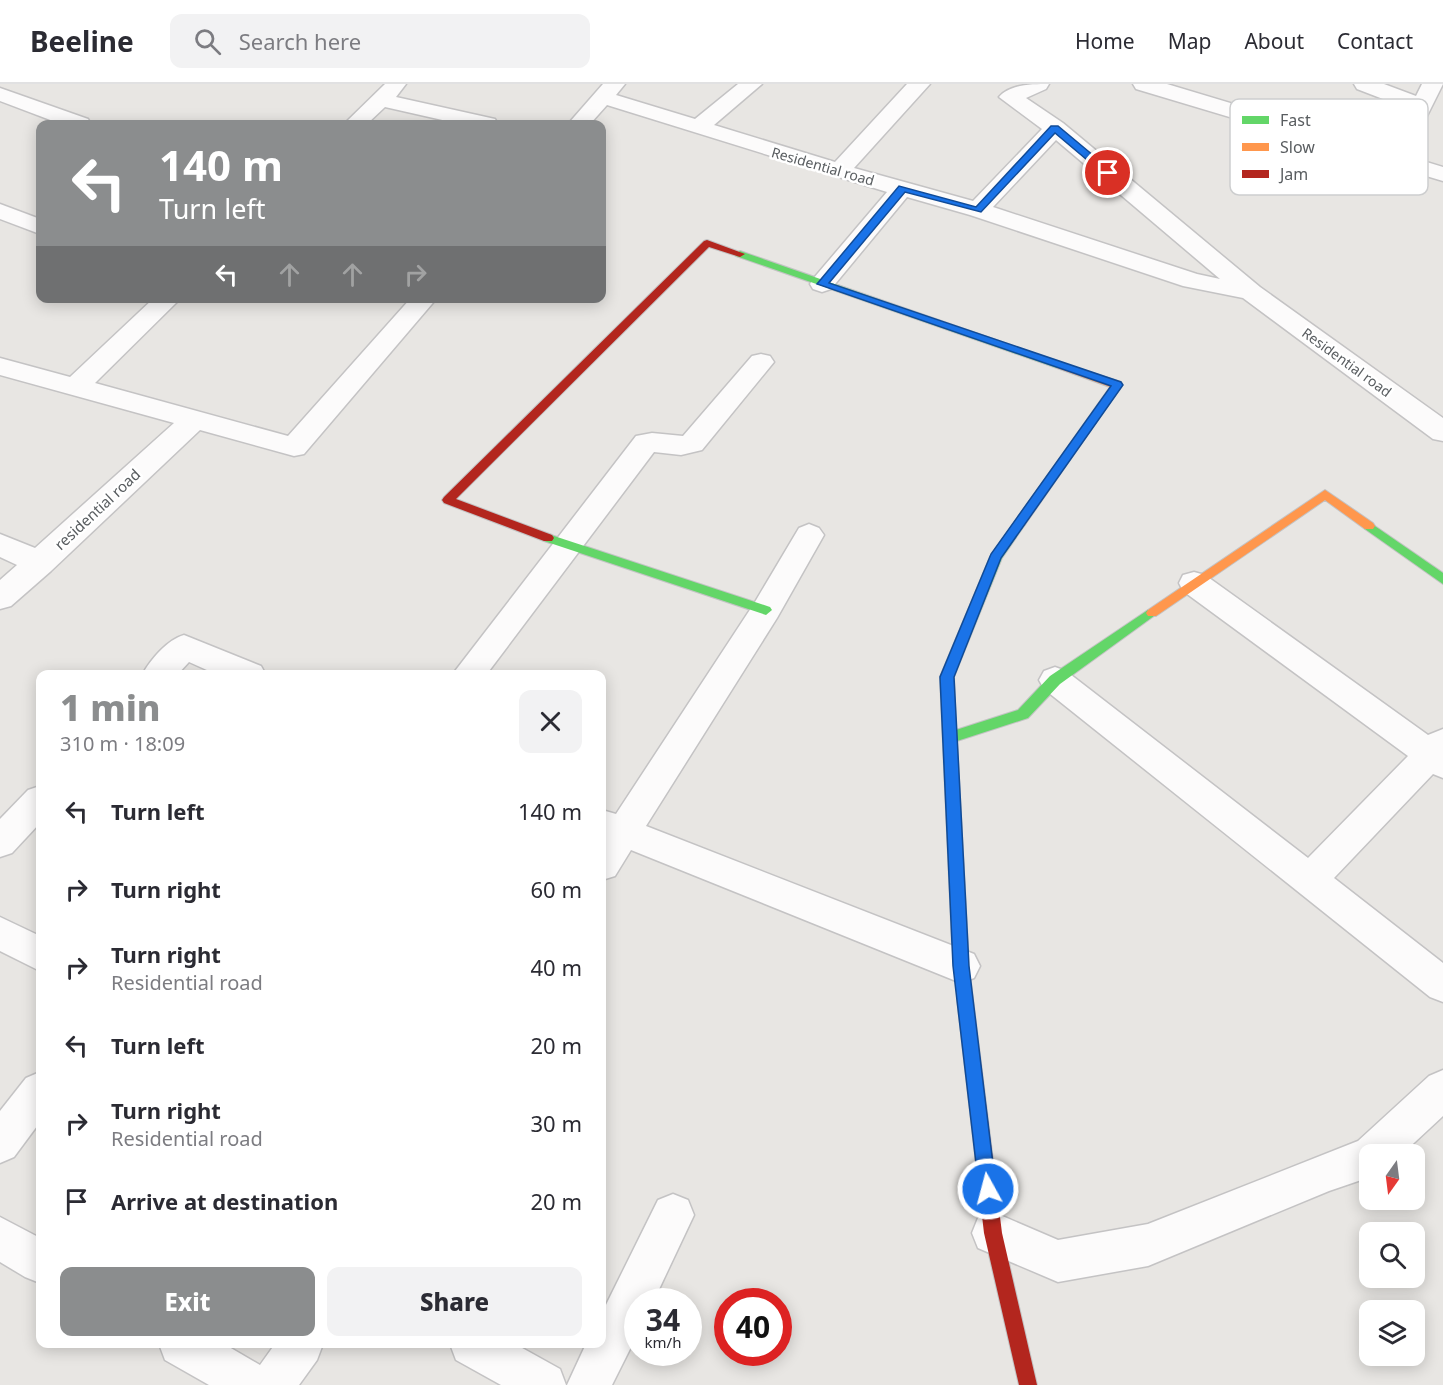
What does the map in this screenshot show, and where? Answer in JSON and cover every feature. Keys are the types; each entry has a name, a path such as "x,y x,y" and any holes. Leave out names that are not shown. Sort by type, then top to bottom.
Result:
{"street":[{"path":"359,120 397,84"},
{"path":"697,128 751,84"},
{"path":"839,171 919,84"},
{"name":"Residential road","path":"1038,84 1010,97 1055,128 1251,292 1443,432"},
{"path":"1144,84 1230,110"},
{"path":"1365,84 1403,99"},
{"path":"1425,99 1433,84"},
{"path":"583,120 608,91"},
{"name":"Residential road","path":"608,91 697,128 978,210 1192,281 1251,292"},
{"path":"0,94 69,120"},
{"path":"381,100 469,120"},
{"path":"978,210 1055,128"},
{"path":"1428,169 1443,174"},
{"path":"822,284 903,188"},
{"path":"0,211 36,225"},
{"path":"766,610 568,544 448,500 707,243 1117,385 996,557 947,677 961,966 993,1233 1028,1385"},
{"path":"76,386 164,303"},
{"path":"0,366 294,447 421,303"},
{"path":"472,670 646,443 657,442 686,446 692,443 761,362"},
{"name":"residential road","path":"0,598 194,420"},
{"path":"950,738 1023,714 1055,680 1325,494 1443,579"},
{"path":"606,850 612,828 766,610 809,535"},
{"path":"0,545 40,563"},
{"path":"1194,583 1438,753 1310,879"},
{"path":"163,670 184,647 238,670"},
{"path":"1055,680 1443,985"},
{"path":"0,843 36,804"},
{"path":"612,828 961,966"},
{"path":"0,933 36,952"},
{"path":"1384,1144 1443,1089"},
{"path":"0,1143 36,1096"},
{"path":"993,1233 1058,1261 1148,1245 1359,1160"},
{"path":"589,1385 673,1215"},
{"path":"0,1238 36,1260"},
{"path":"188,1348 252,1385"},
{"path":"273,1385 298,1348"},
{"path":"478,1348 544,1385"}],"traffic: fast":[{"path":"740,254 1061,366"},
{"path":"965,999 961,966 947,677 996,557 1020,523"},
{"path":"1369,526 1443,579"},
{"path":"548,538 766,610"},
{"path":"950,738 1023,714 1055,680 1152,613"}],"traffic: slow":[{"path":"1020,523 1117,385 1061,366"},
{"path":"1152,613 1325,494 1369,526"}],"traffic: jam":[{"path":"548,538 448,500 707,243 740,254"},
{"path":"965,999 993,1233 1028,1385"}],"route":[{"path":"988,1189 961,966 947,677 996,557 1117,385 822,284 903,188 978,210 1055,128 1108,173"}]}
